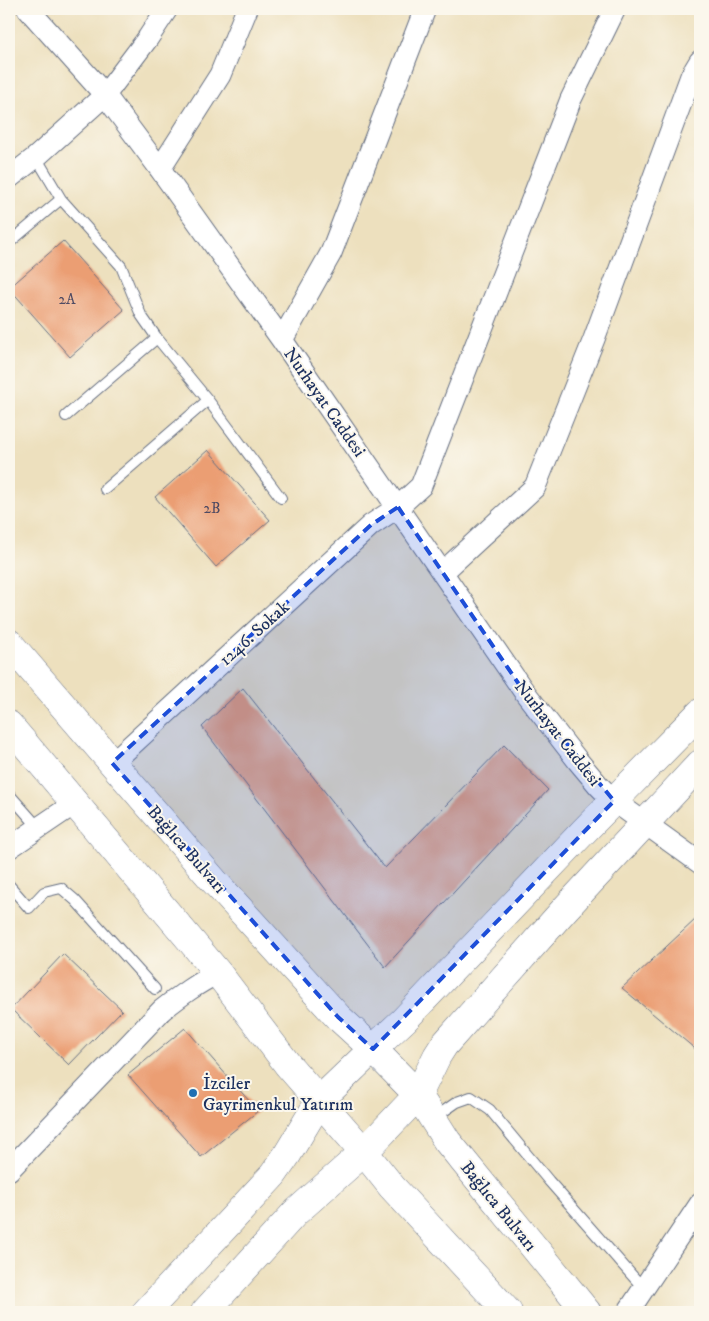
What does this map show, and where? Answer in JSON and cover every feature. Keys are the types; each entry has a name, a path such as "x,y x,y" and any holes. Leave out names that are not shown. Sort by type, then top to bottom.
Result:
{"main road":[{"name":"Bağlıca Bulvarı","path":"9,643 214,881 338,1017 373,1049 418,1095 432,1119 459,1156 587,1312"},
{"path":"146,1312 273,1175 320,1100 404,1020 700,713"},
{"path":"9,725 218,973 288,1066 320,1100 392,1187 508,1312"},
{"path":"206,1312 295,1213 364,1152 418,1095 444,1045 565,908 700,764"}],"street":[{"name":"Nurhayat Caddesi","path":"28,9 105,95 160,169 282,340 523,690 583,767 614,801 700,863"},
{"path":"9,178 36,158 105,95 148,38 167,9"},
{"path":"160,169 220,75 246,9"},
{"path":"282,340 331,253 426,9"},
{"name":"1246. Sokak","path":"112,763 372,525 398,507 421,486 571,100 615,9"},
{"path":"443,572 535,487 594,339 692,76 700,62"},
{"path":"9,848 74,804"},
{"path":"9,1170 162,1010 202,980 218,973"},
{"path":"628,1312 700,1204"}],"lane":[{"path":"36,158 61,199 121,266 140,315 208,400 281,498"},
{"path":"9,243 61,199"},
{"path":"66,416 157,338"},
{"path":"105,488 208,400"},
{"path":"9,794 38,828"},
{"path":"9,886 29,908 44,892 61,888 75,900 156,989"},
{"path":"432,1119 457,1102 471,1098 490,1110 549,1181 644,1289"}],"highlighted area":[{"path":"398,507 523,690 614,801 373,1049 338,1017 112,763 371,525"}],"building":[{"path":"63,241 124,310 70,357 9,288"},
{"path":"208,450 270,520 216,567 155,497"},
{"path":"243,688 385,868 504,745 548,790 385,967 202,727"},
{"path":"696,919 700,923 700,1053 622,988"},
{"path":"63,954 122,1010 69,1065 11,1009"},
{"path":"185,1028 258,1111 201,1157 128,1075"}],"place":[{"name":"İzciler Gayrimenkul Yatırım","path":"193,1093"}]}
